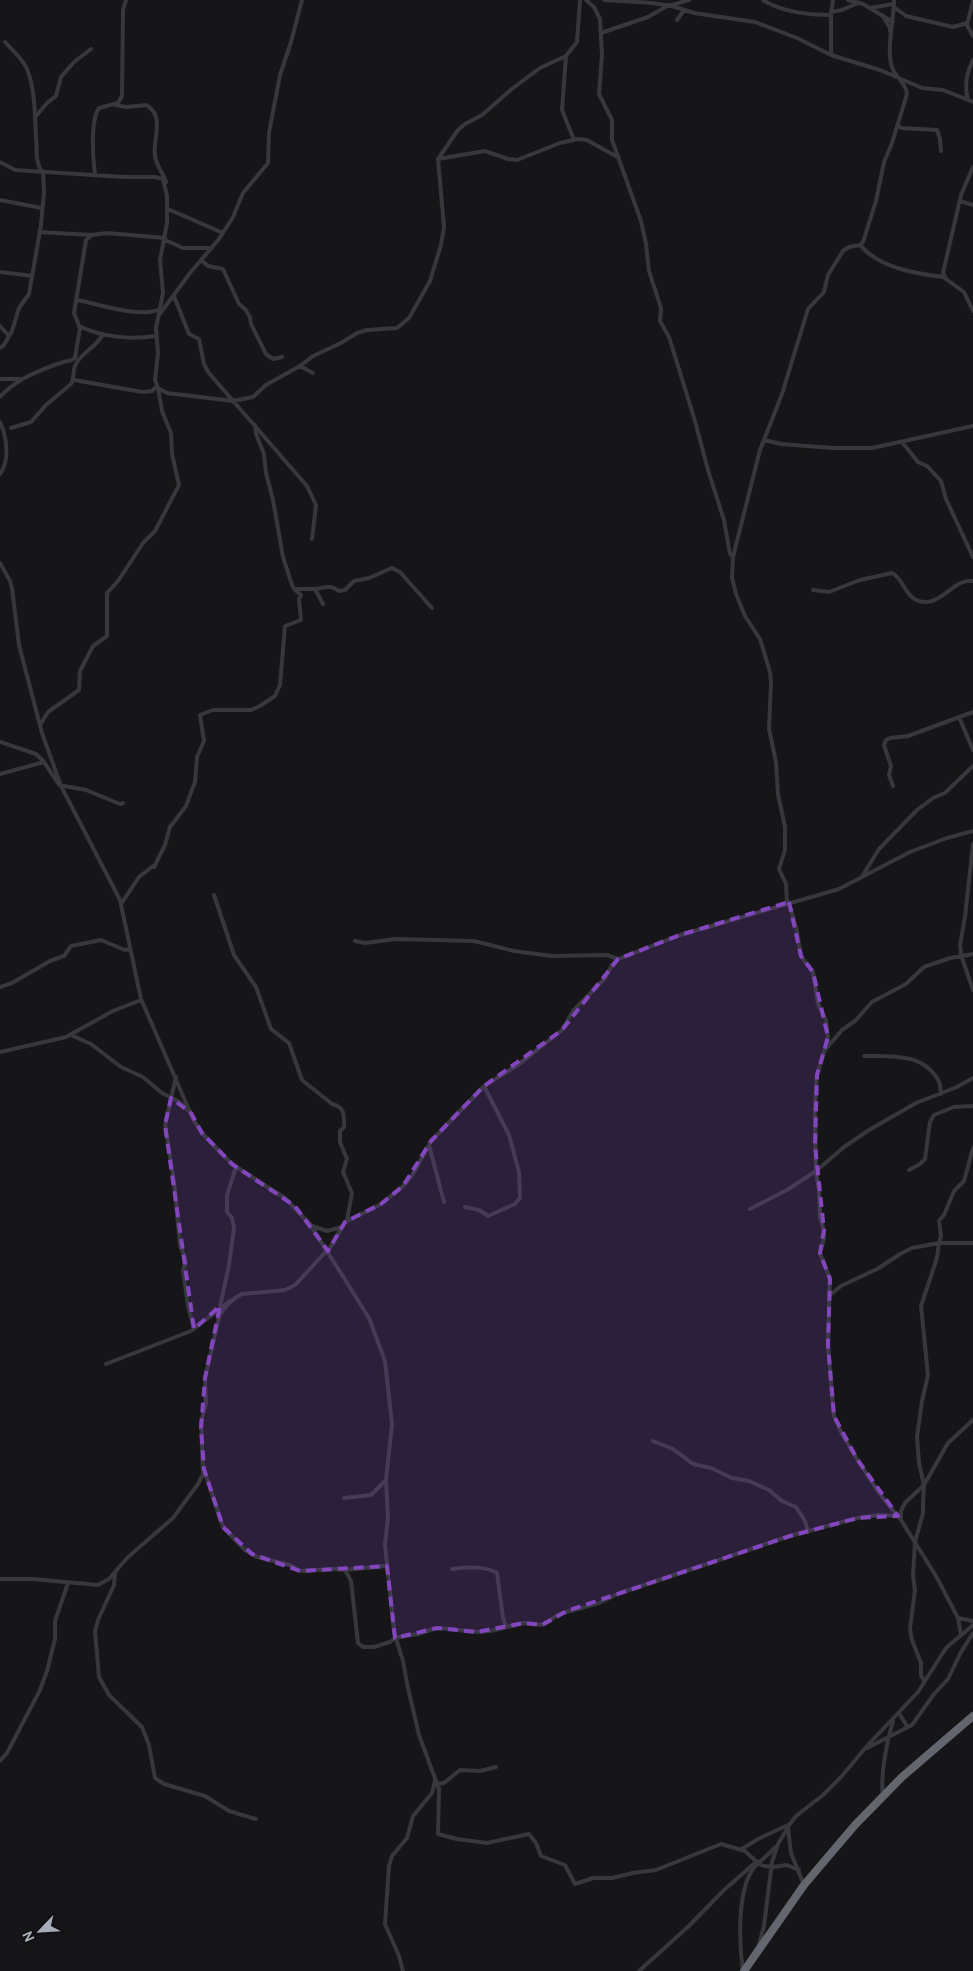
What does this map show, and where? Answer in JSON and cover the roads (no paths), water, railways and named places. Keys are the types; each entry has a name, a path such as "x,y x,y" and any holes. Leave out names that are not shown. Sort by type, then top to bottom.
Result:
{"highway":[{"path":"743,1971 804,1885 833,1850 921,1760 973,1716"}],"street":[{"path":"95,174 93,147 96,114 99,108 114,104 122,96 123,10 126,0"},
{"path":"158,316 223,233 233,217 243,193 268,161 269,133 280,75 302,0"},
{"path":"158,387 167,393 175,395 233,401 254,397 266,385 300,366 313,356 357,333 367,330 396,328 404,324 416,308 434,272 444,227 438,159 458,130 465,124 482,115 540,68 566,56 577,42 580,0"},
{"path":"586,0 598,11 601,33 599,94 612,120 612,140 641,220 646,244 648,271 661,308 660,321 668,337 688,403 696,421 708,470 724,520 730,554 733,557"},
{"path":"604,0 637,1 755,22 797,38 831,55 880,70 922,88 938,88 973,102"},
{"path":"601,33 689,0"},
{"path":"763,0 808,14 831,14 858,3"},
{"path":"831,55 833,0"},
{"path":"848,0 894,20 904,15"},
{"path":"972,34 967,23 973,1"},
{"path":"869,8 894,4"},
{"path":"894,4 904,15 953,27 967,23"},
{"path":"890,36 894,20 894,4"},
{"path":"677,20 684,10"},
{"path":"883,16 890,28 892,68 906,89 907,94 891,147 884,162 865,239 860,245 849,247 843,251 828,275 824,292 808,309 782,394 756,464 733,557 732,578 745,616 760,639 770,672 769,728 776,762 778,794 785,827 785,850 779,869 786,884 788,903 797,931 801,956 813,972 818,1004 826,1020 828,1036 817,1075 815,1096 816,1171 820,1218 824,1230 824,1240 820,1253 830,1279 828,1345 832,1401 836,1422 856,1459 899,1518 948,1595 958,1618 961,1635"},
{"path":"0,348 9,336 18,308 30,294 42,208 42,171 36,158 36,116 27,68 5,42"},
{"path":"36,116 56,96 59,80 67,69 91,49"},
{"path":"566,56 562,110 574,140"},
{"path":"968,100 966,94 967,78 973,60"},
{"path":"40,725 48,712 79,690 80,671 93,646 107,636 107,593 118,581 143,542 155,531 179,485 172,454 171,433 162,411 155,374 158,357 155,336 164,283 160,260 165,239 168,209 166,180 154,155 157,129 155,114 146,105 126,107 114,104"},
{"path":"897,126 937,130 941,151"},
{"path":"438,159 489,152 516,160 560,143 574,140 587,140 619,158"},
{"path":"0,162 15,170 159,178 163,179 166,186"},
{"path":"944,278 944,270 960,201 973,167"},
{"path":"0,200 42,208"},
{"path":"960,201 973,205"},
{"path":"168,209 223,233"},
{"path":"40,232 92,235 107,233 165,239 183,248 212,248"},
{"path":"0,397 21,379 73,360 78,342 79,326 74,313 84,244 88,237 92,235"},
{"path":"860,245 874,258 893,266 916,273 944,278 962,289 972,308"},
{"path":"201,260 208,266 223,269 239,304 250,315 251,324 266,354 273,359 282,357"},
{"path":"0,272 32,276"},
{"path":"174,296 189,334 198,337 206,368 310,490 316,505 312,539"},
{"path":"77,300 136,312 148,313 160,309"},
{"path":"0,326 9,336"},
{"path":"79,326 104,334 126,338 155,336"},
{"path":"11,428 31,422 38,412 66,389 74,380 76,362 94,347 104,334"},
{"path":"300,366 313,373"},
{"path":"0,379 21,379"},
{"path":"74,380 142,392 152,391 158,387"},
{"path":"0,422 6,448 4,466 0,474"},
{"path":"121,904 137,879 154,867 165,845 170,827 186,806 195,782 197,757 204,741 200,716 210,710 251,710 276,695 280,685 285,626 301,620 299,599 301,595 294,589 283,558 264,454 256,434 255,424"},
{"path":"764,440 781,444 846,449 872,448 973,426"},
{"path":"902,442 918,462 927,466 941,481 946,498 973,557"},
{"path":"0,563 12,588 19,645 40,725 61,786 121,904 141,999 190,1113 202,1133 236,1167 261,1181 285,1198 310,1224 369,1318 386,1365 386,1381 391,1400 392,1424 386,1480 387,1566 395,1638 404,1662 419,1735 440,1794 437,1830 439,1835 487,1843 529,1834 536,1843 541,1856 565,1865 575,1884 593,1878 612,1878 656,1870 718,1844 742,1849 758,1862 771,1867 787,1865 798,1870"},
{"path":"294,589 315,589 327,586 344,591 354,581 369,578 392,568 400,572 432,608"},
{"path":"813,590 829,592 860,580 892,573 898,577 907,593 916,600 926,602 940,598 966,581 973,580"},
{"path":"315,589 324,604"},
{"path":"893,786 889,775 892,766 884,745 886,740 908,736 973,712"},
{"path":"959,717 973,750"},
{"path":"0,742 36,754 61,786 86,790 120,804 123,803"},
{"path":"0,774 44,762"},
{"path":"862,877 871,859 887,840 917,810 933,798 945,793 973,766"},
{"path":"106,1364 194,1330 220,1307 242,1294 292,1288 328,1250 347,1220 381,1204 403,1186 429,1145 484,1086 518,1065 562,1030 573,1011 605,978 612,965 618,959 680,935 839,889 910,852 947,838 973,831"},
{"path":"973,844 960,945 961,955 973,990"},
{"path":"214,895 234,955 256,988 271,1028 289,1043 302,1080 332,1104 341,1107 344,1127 340,1131 340,1142 348,1159 343,1172 352,1193 347,1220"},
{"path":"355,941 365,943 395,939 474,940 533,954 552,956 607,955 618,959"},
{"path":"0,987 12,983 50,961 64,956 71,946 104,940 125,950 130,949"},
{"path":"825,1050 842,1030 855,1021 876,999 906,984 924,967 961,955 973,954"},
{"path":"0,1052 72,1035 94,1020 127,1004 140,1002 141,999"},
{"path":"72,1035 91,1044 114,1062 178,1101 190,1113"},
{"path":"864,1056 902,1056 913,1059 934,1075 940,1084 941,1094"},
{"path":"176,1077 165,1126 174,1182 180,1245 186,1262 183,1270 188,1306 194,1330"},
{"path":"750,1209 787,1190 816,1171 837,1152 869,1130 916,1103 941,1094 973,1078"},
{"path":"465,1207 479,1210 488,1216 518,1203 520,1198 519,1172 509,1135 484,1086"},
{"path":"909,1170 924,1162 930,1122 934,1115 954,1107 973,1106"},
{"path":"429,1145 444,1202"},
{"path":"924,1681 921,1675 921,1663 910,1629 914,1590 915,1542 923,1513 924,1485 918,1463 917,1437 928,1375 921,1303 937,1258 941,1236 939,1221 944,1215 954,1190 964,1181 973,1148"},
{"path":"220,1307 229,1265 234,1228 232,1218 227,1212 227,1195 236,1167"},
{"path":"310,1224 323,1230 331,1231 341,1227"},
{"path":"830,1295 841,1286 879,1268 912,1248 939,1243 973,1243"},
{"path":"234,1299 219,1317 205,1378 206,1403 201,1428 204,1469 223,1526 245,1550 257,1557 290,1565 300,1571 345,1570 387,1566"},
{"path":"899,1518 905,1502 924,1485 948,1443 973,1420"},
{"path":"653,1441 673,1449 693,1464 711,1468 735,1479 750,1481 768,1490 782,1501 796,1507 805,1521 808,1532"},
{"path":"0,1579 33,1579 98,1585 109,1579 127,1558 173,1518 198,1484 204,1469"},
{"path":"344,1498 371,1495 386,1480"},
{"path":"345,1570 350,1581 360,1646 374,1648 395,1638 438,1628 477,1632 524,1623 542,1625 567,1611 665,1580 755,1547 858,1518 878,1515 899,1518"},
{"path":"452,1569 477,1569 496,1572 499,1578 503,1618 506,1627"},
{"path":"115,1573 115,1581 95,1631 99,1677 102,1686 118,1705 142,1727 149,1745 156,1778 164,1784 205,1796 229,1811 256,1819"},
{"path":"0,1761 24,1722 43,1681 54,1646 54,1621 68,1583"},
{"path":"758,1950 771,1867 778,1844 796,1816 823,1795 894,1719 918,1692 946,1648 973,1623 958,1618"},
{"path":"865,1748 913,1724 926,1704 948,1679 973,1633"},
{"path":"899,1713 907,1726"},
{"path":"883,1797 882,1780 888,1736 894,1719"},
{"path":"436,1782 444,1783 460,1770 480,1771 496,1767"},
{"path":"403,1971 399,1956 385,1924 389,1866 392,1856 407,1838 413,1816 432,1792 436,1782"},
{"path":"742,1849 764,1836 789,1826"},
{"path":"789,1826 791,1853 804,1885"},
{"path":"639,1971 688,1927 723,1891 778,1844"},
{"path":"743,1971 740,1925 742,1904 748,1880 758,1862"}]}
